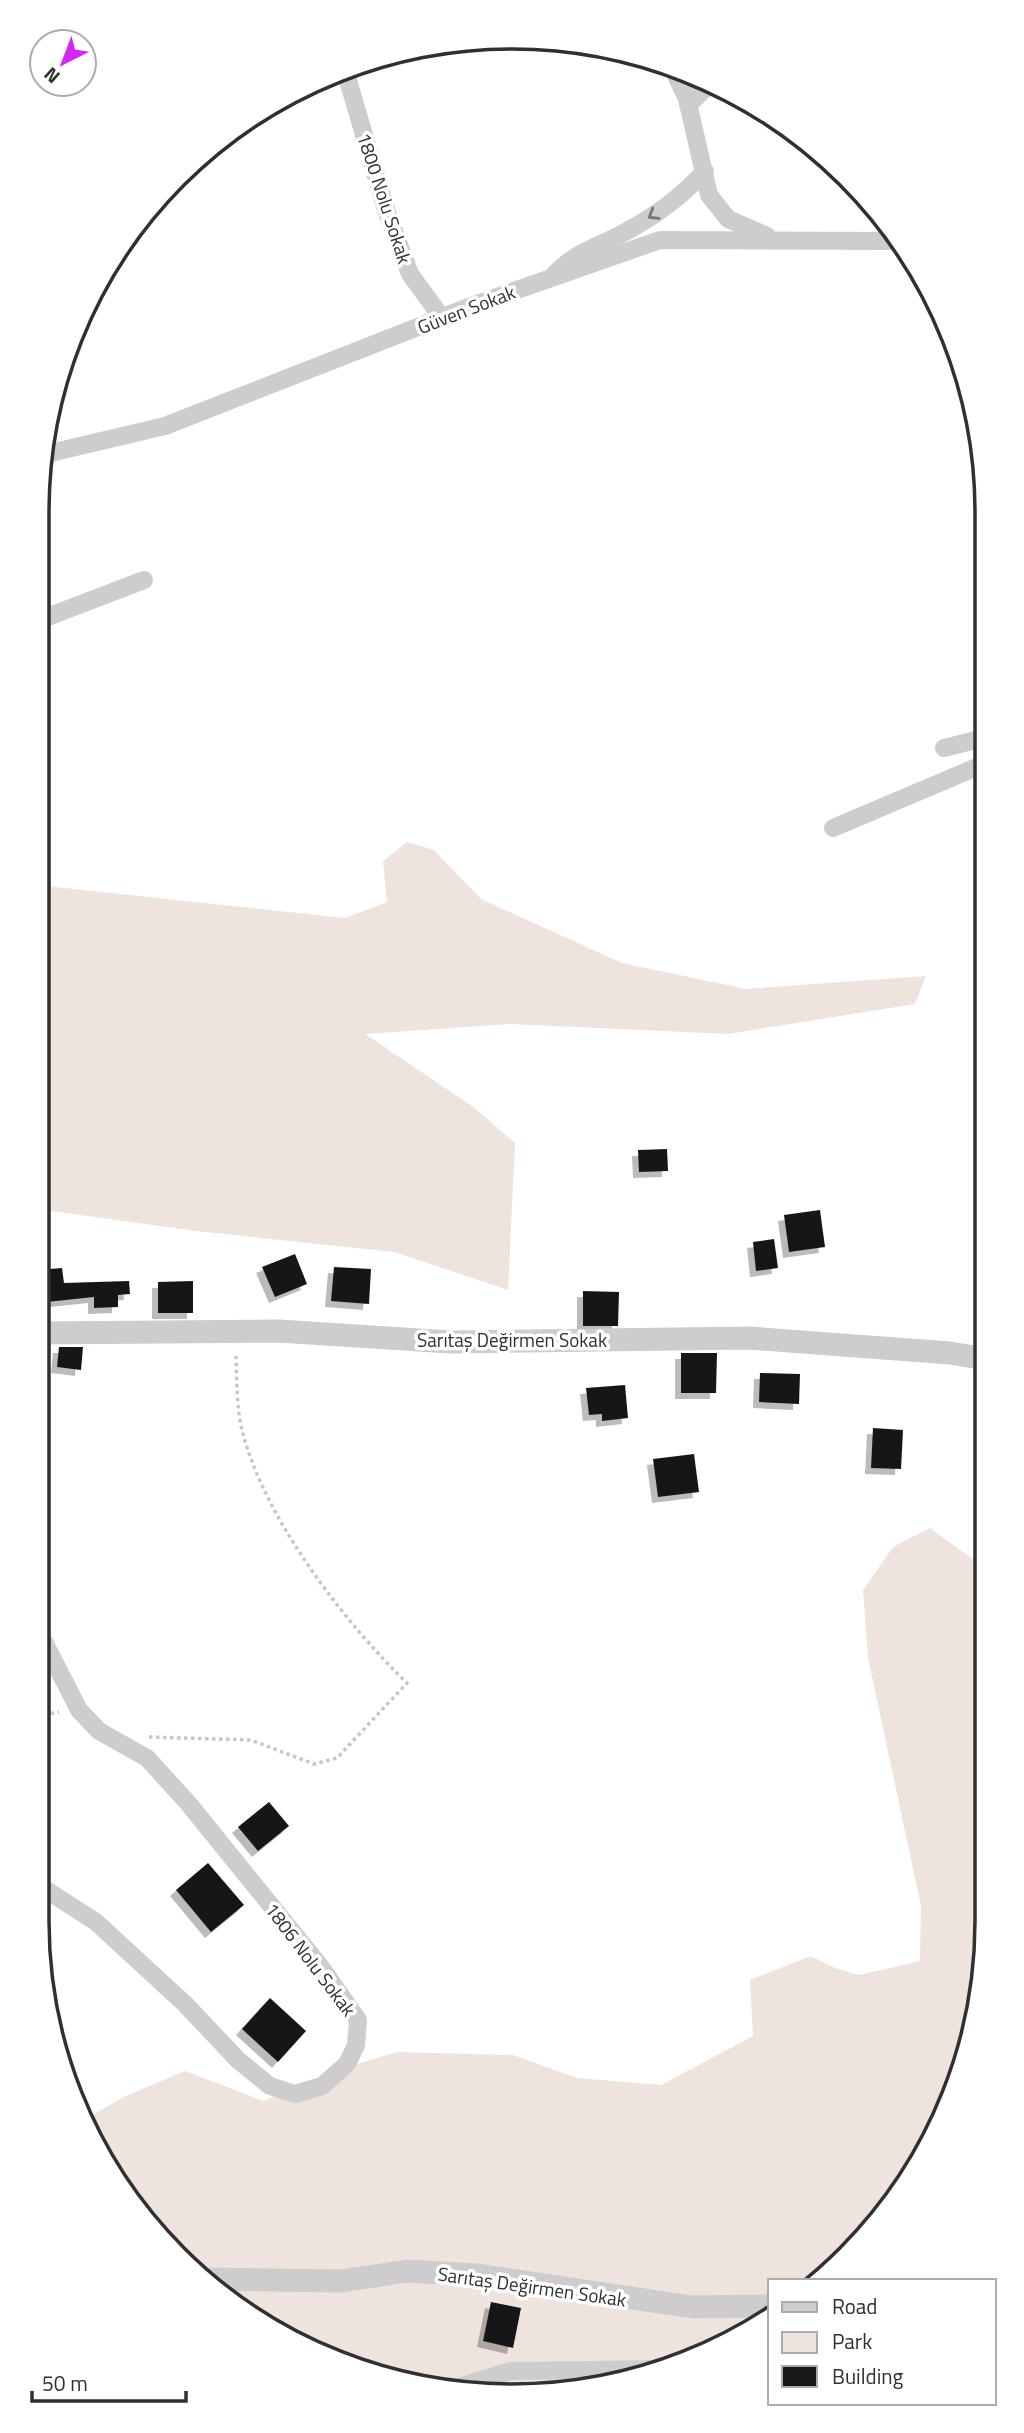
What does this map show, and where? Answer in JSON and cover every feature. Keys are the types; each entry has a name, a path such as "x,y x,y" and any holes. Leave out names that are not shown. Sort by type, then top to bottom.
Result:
{"street":[{"name":"1800 Nolu Sokak","path":"348,79 386,210 410,274 442,318"},
{"path":"677,80 688,105 709,195 728,219 780,240"},
{"path":"688,105 703,90"},
{"path":"553,276 569,258 626,232 664,209 705,171"},
{"name":"Güven Sokak","path":"53,452 165,426 553,276 660,240 887,241"},
{"path":"49,616 144,580"},
{"path":"944,748 975,740"},
{"path":"833,828 975,768"},
{"name":"Sarıtaş Değirmen Sokak","path":"49,1333 279,1331 450,1342 749,1338 975,1357"},
{"name":"1806 Nolu Sokak","path":"49,1651 79,1710 99,1731 147,1758 188,1803 320,1966 358,2020 356,2045 346,2064 322,2086 295,2094 270,2086 238,2060 185,2004 96,1922 49,1892"},
{"name":"Sarıtaş Değirmen Sokak","path":"219,2279 341,2281 407,2271 477,2276 692,2307 768,2306"},
{"path":"474,2382 510,2371 626,2370"}],"path":[{"path":"146,1737 251,1740 314,1764 337,1758 407,1683 366,1644 326,1590 300,1553 260,1480 243,1433 236,1332"}],"green space":[{"path":"407,842 434,850 481,899 622,963 746,989 926,976 915,1004 728,1034 510,1024 365,1034 472,1106 515,1143 508,1290 394,1252 196,1231 49,1211 49,886 345,918 387,902 383,861"},
{"path":"930,1528 975,1561 974,1951 966,2011 940,2098 897,2178 860,2226 839,2248 805,2279 768,2279 768,2307 689,2349 602,2375 512,2384 422,2375 335,2349 280,2322 255,2306 207,2269 185,2248 164,2226 127,2178 92,2115 126,2096 185,2071 264,2101 334,2071 397,2052 513,2055 577,2078 661,2085 753,2036 750,1980 811,1956 835,1968 859,1975 920,1961 921,1906 868,1658 863,1590 893,1547"}],"building":[{"path":"667,1149 668,1171 639,1172 638,1150"},
{"path":"820,1210 825,1247 789,1252 784,1215"},
{"path":"774,1239 778,1268 756,1271 753,1242"},
{"path":"295,1254 307,1284 275,1297 262,1267"},
{"path":"334,1267 371,1269 369,1304 331,1301"},
{"path":"62,1268 64,1283 129,1281 130,1294 118,1295 118,1307 94,1308 94,1297 49,1302 49,1269"},
{"path":"193,1281 193,1313 158,1313 158,1282"},
{"path":"583,1291 619,1292 618,1326 583,1326"},
{"path":"59,1347 83,1347 81,1370 57,1367"},
{"path":"681,1353 717,1353 716,1393 681,1393"},
{"path":"760,1373 800,1374 799,1404 759,1402"},
{"path":"625,1385 628,1418 602,1421 602,1414 589,1415 586,1388"},
{"path":"873,1428 903,1430 901,1469 871,1468"},
{"path":"694,1454 699,1492 658,1497 653,1459"},
{"path":"269,1802 289,1826 258,1851 238,1827"},
{"path":"208,1863 244,1905 211,1932 176,1890"},
{"path":"270,1998 306,2031 278,2062 242,2029"},
{"path":"491,2302 521,2308 513,2348 483,2341"}]}
